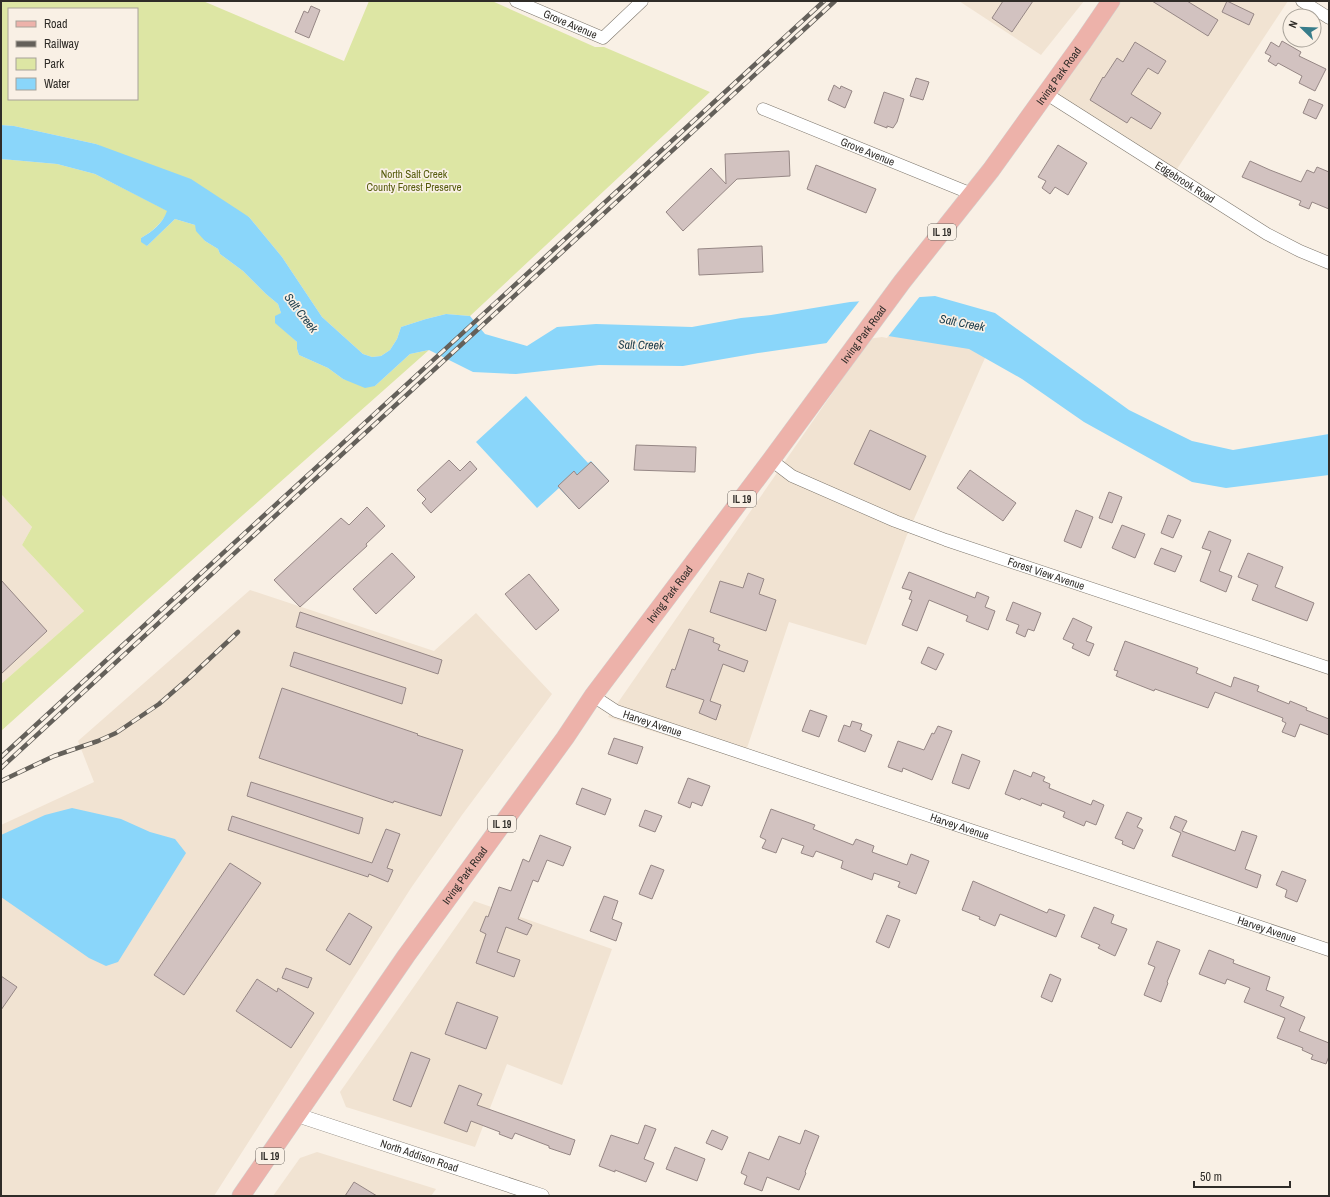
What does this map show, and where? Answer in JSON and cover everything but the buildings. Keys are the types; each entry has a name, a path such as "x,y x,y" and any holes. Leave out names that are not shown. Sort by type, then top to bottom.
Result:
{"main road":[{"name":"Irving Park Road","path":"241,1196 406,956 593,696 771,460 902,282 972,194 1111,1"}],"street":[{"name":"Grove Avenue","path":"516,1 603,38 642,1"},
{"path":"1302,1 1329,18"},
{"name":"Edgebrook Road","path":"1045,93 1267,234 1300,251 1329,263"},
{"name":"Grove Avenue","path":"763,109 972,194"},
{"name":"Forest View Avenue","path":"771,460 792,476 895,522 1329,668"},
{"name":"Harvey Avenue","path":"593,696 616,711 1329,950"},
{"name":"North Addison Road","path":"297,1115 542,1196"}],"shaded area":[{"path":"959,1 1084,1 1041,55"},
{"path":"1113,1 1288,1 1175,172 1050,94"},
{"path":"876,330 992,342 907,535 866,645 789,622 743,760 608,717"},
{"path":"1,494 32,527 22,545 84,611 1,684"},
{"path":"250,590 434,651 476,613 552,694 462,815 411,888 214,1196 1,1196 1,825 94,782 78,741"},
{"path":"474,901 612,949 562,1085 507,1064 475,1147 346,1107 340,1092"},
{"path":"317,1152 436,1189 431,1196 273,1196 300,1158"}],"green space":[{"name":"North Salt Creek County Forest Preserve","path":"1,1 203,1 344,61 369,1 492,1 595,47 604,47 710,92 470,316 446,314 401,327 397,339 390,350 381,356 372,357 363,354 322,317 282,257 249,217 96,144 14,126 1,125"},
{"path":"1,159 57,164 95,174 168,211 156,227 141,238 147,246 175,219 195,225 205,241 218,249 220,254 243,271 278,304 281,313 275,322 297,342 299,355 328,368 343,379 375,386 410,354 429,350 1,731 1,684 84,611 22,545 32,527 1,494"}],"water":[{"name":"Salt Creek","path":"1,125 14,126 96,144 191,179 249,217 282,257 322,317 363,354 372,357 381,356 390,350 397,339 401,327 446,314 470,316 485,334 527,346 557,327 596,324 692,327 741,318 771,315 850,302 935,296 995,313 1129,410 1192,441 1233,450 1329,434 1329,475 1226,488 1192,482 1084,422 1022,379 969,349 882,335 758,353 683,366 599,365 516,374 473,372 429,350 410,354 375,386 365,388 343,379 328,368 299,355 297,342 275,323 275,316 281,313 278,304 243,271 220,254 218,249 205,241 196,231 195,225 175,219 147,246 141,242 141,238 157,227 167,211 95,174 57,164 1,159"},
{"path":"526,396 588,463 591,461 609,481 579,509 559,488 537,508 476,442"},
{"path":"72,808 121,819 150,832 175,839 186,853 118,962 106,966 89,958 1,897 1,835 45,815"}],"pier":[{"path":"921,295 887,338 882,337 825,345 861,299"}],"railway":[{"path":"1,757 824,1"},
{"path":"1,768 835,1"},
{"path":"1,781 54,756 98,741 116,733 159,704 238,632"}]}
